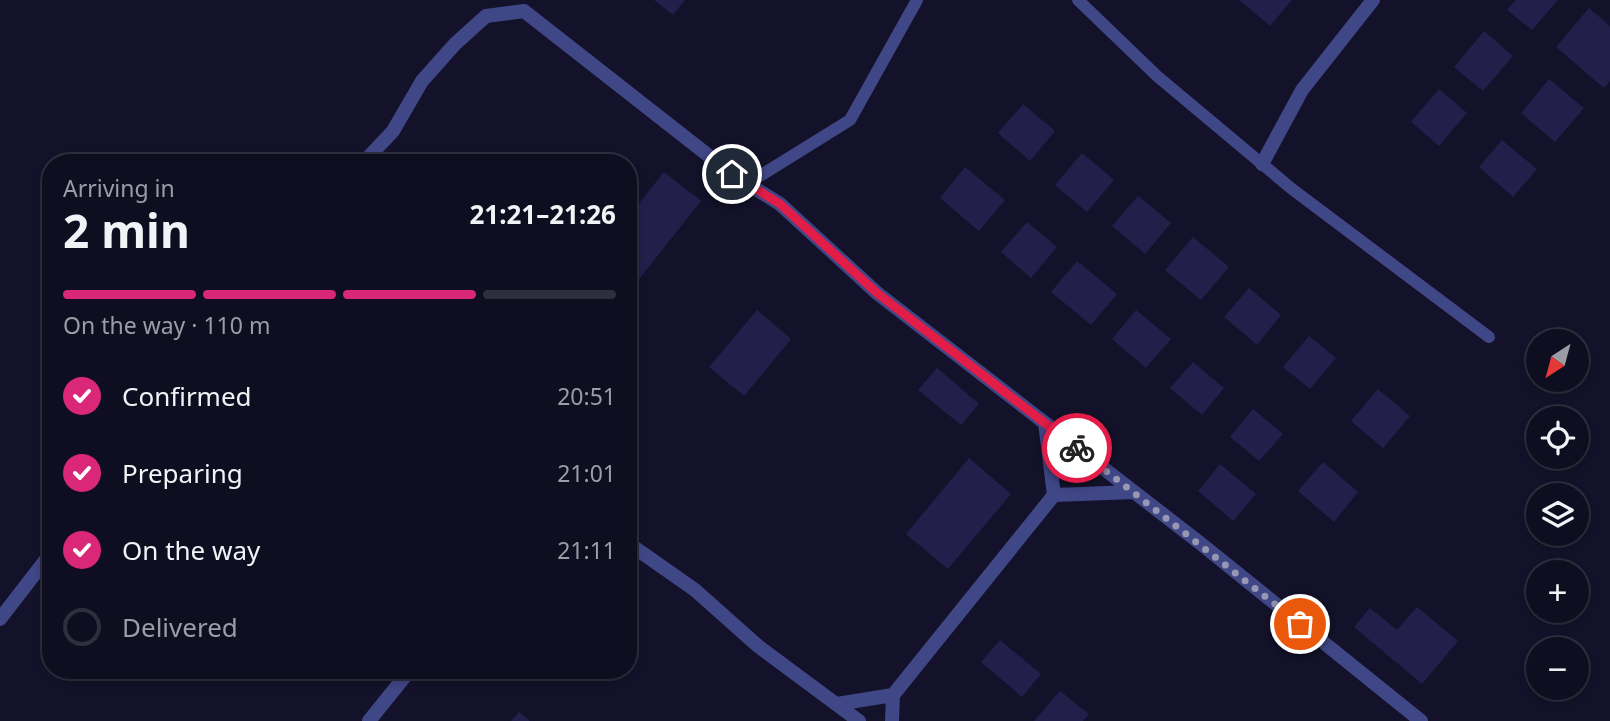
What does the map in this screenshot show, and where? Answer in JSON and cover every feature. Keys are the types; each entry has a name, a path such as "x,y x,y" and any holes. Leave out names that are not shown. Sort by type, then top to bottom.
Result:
{"street":[{"path":"1262,164 1302,90 1373,0"},
{"path":"371,154 393,131 422,81 455,44 486,16 524,11 747,184 780,204 877,293 1134,492 1421,721"},
{"path":"892,721 893,695 1054,495 1045,423"},
{"path":"1054,495 1134,492"},
{"path":"637,549 695,590 758,646 859,721"},
{"path":"0,619 42,565"},
{"path":"369,721 403,679"},
{"path":"837,704 893,695"}],"lane":[{"path":"747,184 850,120 917,0"},
{"path":"1078,0 1157,76 1292,189 1489,337"}],"building":[{"path":"654,0 685,0 673,15"},
{"path":"1239,0 1292,0 1270,26"},
{"path":"1516,0 1558,0 1532,30 1507,10"},
{"path":"1589,8 1610,26 1610,81 1604,88 1556,47"},
{"path":"1484,31 1513,56 1483,91 1454,67"},
{"path":"1549,79 1584,108 1555,142 1521,113"},
{"path":"1439,89 1467,113 1439,146 1411,122"},
{"path":"1023,104 1055,131 1030,161 998,133"},
{"path":"1502,140 1537,169 1513,197 1479,167"},
{"path":"1082,153 1114,180 1087,212 1055,185"},
{"path":"965,167 1005,200 979,231 940,198"},
{"path":"664,172 701,201 637,282 637,206"},
{"path":"1138,196 1171,223 1145,254 1112,226"},
{"path":"1027,222 1057,247 1031,278 1001,252"},
{"path":"1193,237 1229,267 1201,300 1165,270"},
{"path":"1077,261 1117,294 1091,325 1051,292"},
{"path":"1249,288 1281,315 1257,345 1224,317"},
{"path":"757,310 791,339 744,396 709,367"},
{"path":"1136,310 1171,339 1146,368 1112,339"},
{"path":"1309,336 1336,358 1310,389 1283,367"},
{"path":"1193,362 1224,388 1202,415 1170,388"},
{"path":"937,368 979,404 961,425 918,390"},
{"path":"1378,389 1410,416 1383,448 1351,421"},
{"path":"1253,409 1283,434 1259,461 1230,437"},
{"path":"969,458 1011,494 948,569 906,534"},
{"path":"1323,462 1358,492 1334,522 1298,491"},
{"path":"1220,464 1256,494 1233,521 1198,491"},
{"path":"1417,607 1458,641 1422,684 1354,627 1370,608 1397,630"},
{"path":"1000,640 1041,674 1022,697 981,662"},
{"path":"1060,691 1089,714 1083,721 1034,721"},
{"path":"519,712 530,721 511,721"}],"way so far":[{"path":"1077,448 1300,624"}],"route":[{"path":"732,174 780,204 877,293 1077,448"}]}
